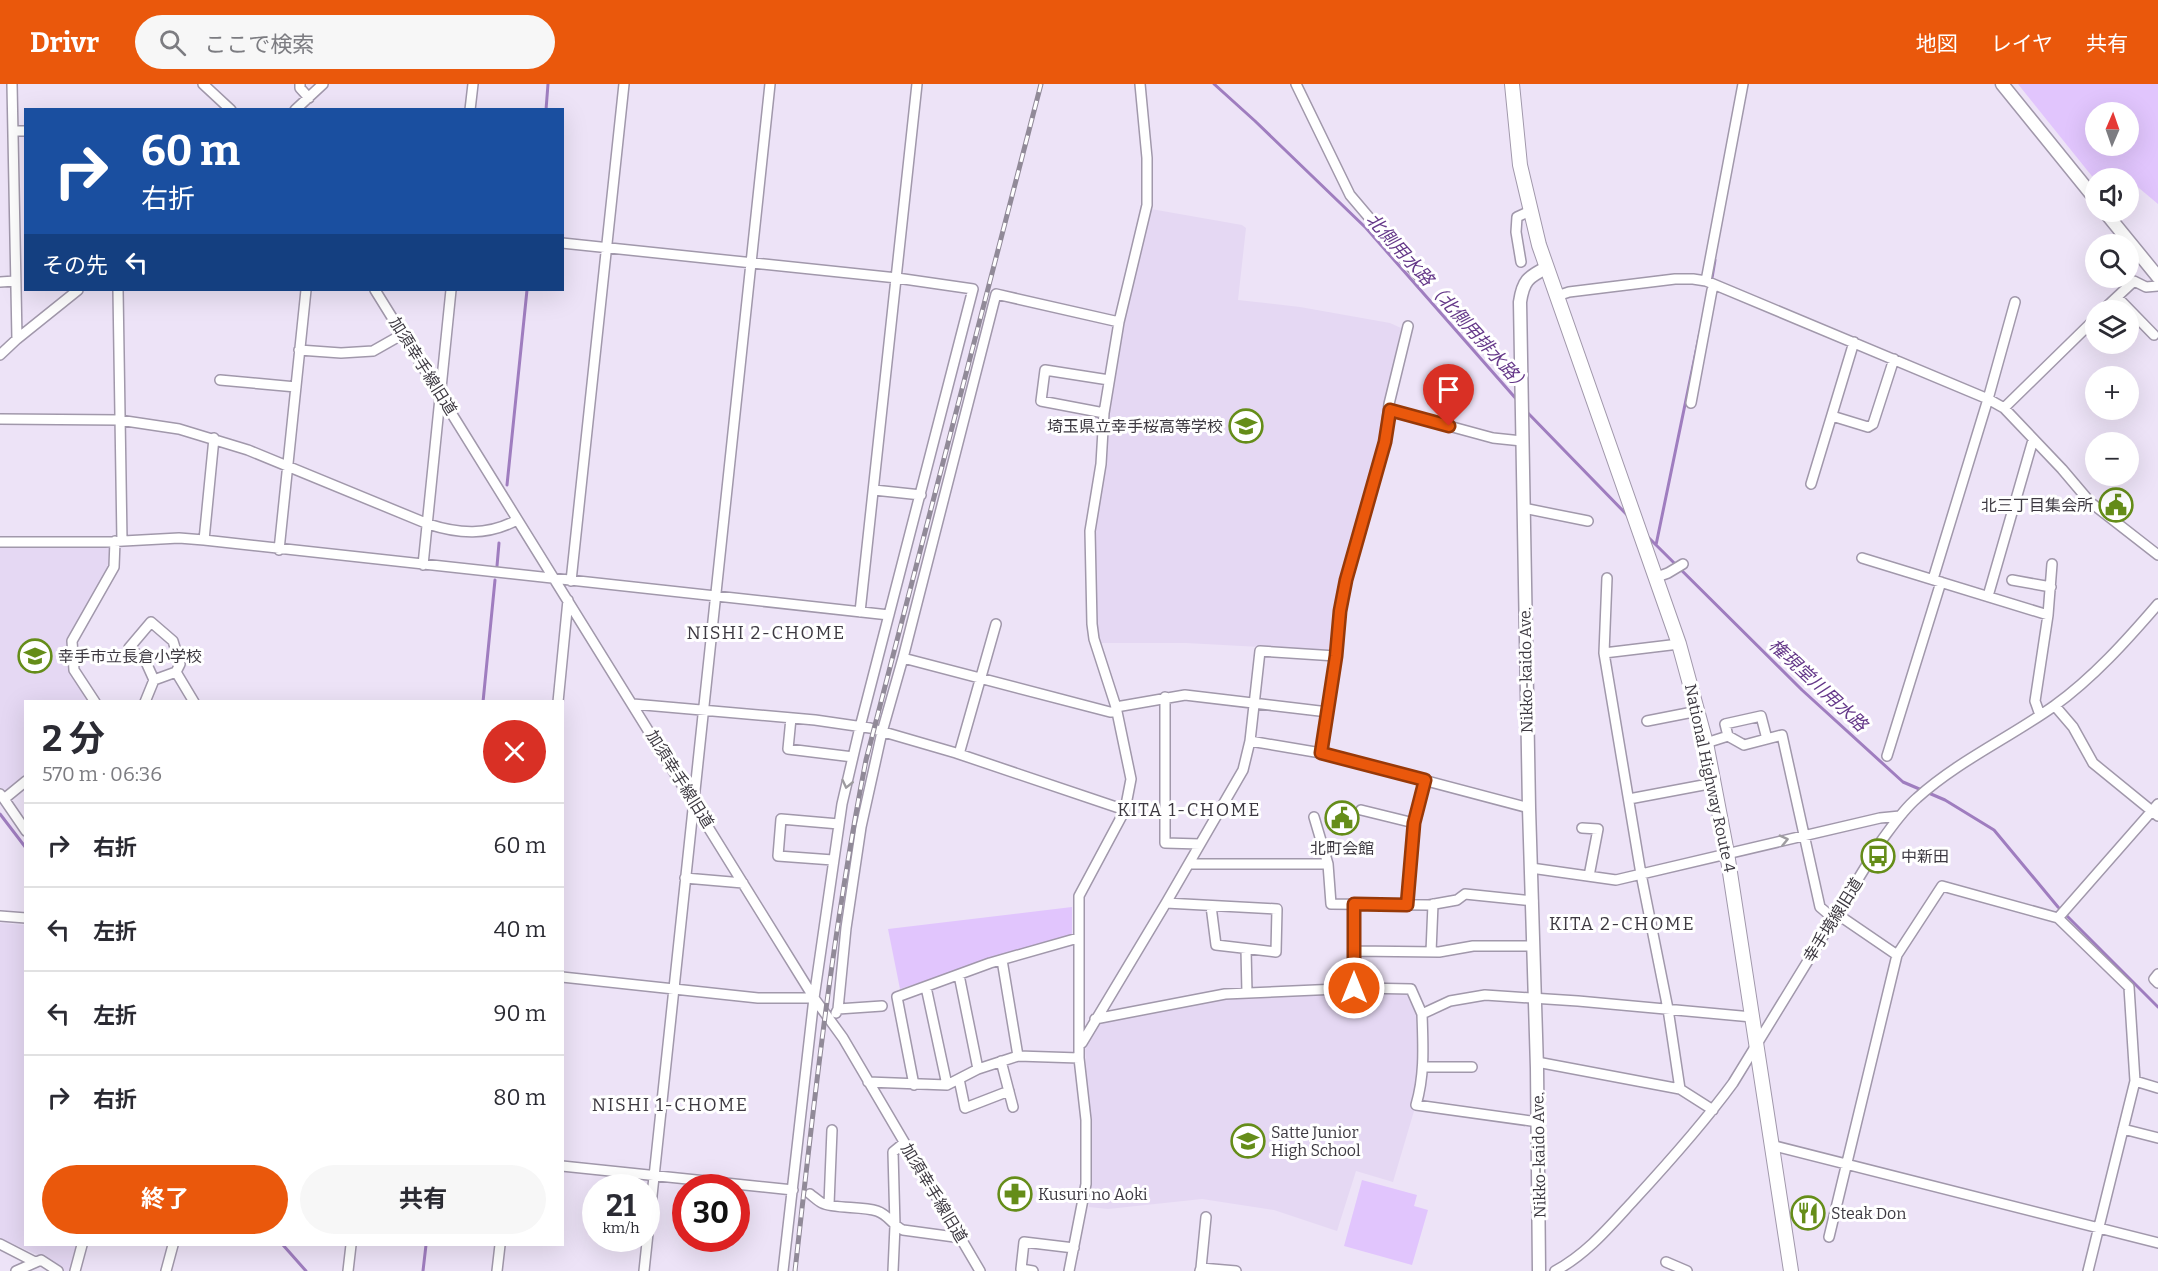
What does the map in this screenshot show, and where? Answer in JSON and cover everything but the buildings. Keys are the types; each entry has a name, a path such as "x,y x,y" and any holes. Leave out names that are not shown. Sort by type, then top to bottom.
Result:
{"highway":[{"path":"1512,84 1516,145 1530,211 1546,268"},
{"name":"National Highway Route 4","path":"1546,268 1657,577 1679,644 1706,742 1727,853 1791,1271"}],"main road":[{"path":"2002,84 2085,186"},
{"path":"2113,222 2158,277"},
{"name":"Nikko-kaido Ave.","path":"1539,1271 1536,998 1529,808 1523,508 1522,291 1524,283 1530,277 1546,268"}],"street":[{"path":"12,84 16,339"},
{"path":"203,84 229,108"},
{"path":"300,84 300,88 309,98"},
{"path":"297,108 323,84"},
{"path":"470,108 473,84"},
{"path":"572,581 624,84"},
{"path":"654,1174 770,84"},
{"path":"860,612 917,84"},
{"path":"1069,1271 1086,1184 1086,1120 1079,1059 1081,1045 1079,896 1125,810 1131,779 1117,709 1094,639 1090,531 1101,464 1104,413 1119,322 1147,205 1147,158 1140,84"},
{"path":"1296,84 1350,195 1423,281"},
{"path":"1691,403 1712,291 1711,283 1743,84"},
{"path":"13,131 24,131"},
{"path":"1521,262 1517,240 1517,217 1530,211"},
{"path":"564,243 897,278 973,289 860,727 839,824 814,998 783,1271"},
{"path":"1557,296 1569,292 1674,279 1693,279 1711,283 1988,399 2004,408 2090,502 2158,555"},
{"path":"2114,300 2134,281 2146,287 2158,286"},
{"path":"0,282 15,282"},
{"path":"0,355 16,339 77,291"},
{"path":"94,700 74,670 72,640 114,567 118,541 118,291"},
{"path":"279,550 306,291"},
{"name":"加須幸手線旧道","path":"376,291 814,998 833,1022 980,1271"},
{"path":"423,565 451,291"},
{"path":"833,1022 838,1009 846,928 860,839 882,732 996,294 1119,322"},
{"path":"2117,297 2154,335"},
{"path":"1887,756 2015,302"},
{"path":"1321,753 1346,580 1385,442 1389,404 1408,326"},
{"path":"2004,408 2085,329"},
{"path":"300,350 341,353 373,351 403,334"},
{"path":"1811,484 1854,342"},
{"path":"1832,416 1868,427 1873,424 1894,359"},
{"path":"1104,413 1041,401 1045,370 1109,380"},
{"path":"220,380 296,387"},
{"path":"1390,410 1493,438 1522,441"},
{"path":"0,419 119,420 155,424 214,438 428,525 471,533 491,530 517,520"},
{"path":"204,540 214,438"},
{"path":"1988,596 2033,440"},
{"path":"874,490 921,495"},
{"path":"1523,508 1588,521"},
{"path":"0,542 180,538 889,615"},
{"path":"1862,558 2048,615"},
{"path":"1657,577 1683,564"},
{"path":"2052,564 2048,615 2035,701 2040,715 2055,705 2102,664 2158,604"},
{"path":"1607,578 1604,653 1641,874 1668,1009 1680,1089"},
{"path":"2012,579 2051,587"},
{"path":"558,700 568,600"},
{"path":"146,700 154,680 145,660 129,648 151,622 173,641 180,664 176,672 154,680"},
{"path":"959,754 996,624"},
{"path":"1604,653 1679,644"},
{"path":"1081,1045 1243,770 1250,741 1260,651 1336,656"},
{"path":"903,658 1110,712 1165,697 1185,695 1328,712"},
{"path":"176,672 193,700"},
{"path":"1165,697 1165,843 1200,844"},
{"path":"633,704 791,718 860,727 959,754 1125,810"},
{"path":"2055,705 2073,727 2094,763 2156,810 2058,918"},
{"path":"1647,721 1698,711"},
{"name":"幸手境線旧道","path":"1555,1271 1601,1237 1713,1110 1733,1083 1882,840 1900,816 1932,785 2040,715"},
{"path":"1728,736 1725,724 1761,716 1767,740"},
{"path":"791,718 788,749 853,757"},
{"path":"1706,742 1728,736 1744,745 1782,735 1820,907 1897,955"},
{"path":"1250,741 1321,753 1529,808"},
{"path":"1407,905 1414,823 1425,780"},
{"path":"24,782 2,797 24,828"},
{"path":"1629,799 1714,783"},
{"path":"1361,810 1414,823"},
{"path":"1531,868 1616,880 1880,818 1900,816"},
{"path":"1314,817 1328,864 1331,904 1432,904 1457,900 1465,894 1533,901"},
{"path":"833,860 778,855 782,819 839,824"},
{"path":"1582,828 1598,829 1589,876"},
{"path":"1188,864 1328,864"},
{"path":"685,878 743,883"},
{"path":"1829,1237 1897,955 1942,886 2058,918 2129,987 2135,1082 2088,1271"},
{"path":"1166,903 1278,909 1276,952 1216,945 1211,906"},
{"path":"1354,904 1354,988"},
{"path":"1431,952 1432,904"},
{"path":"0,916 24,918"},
{"path":"914,1084 897,997 1002,960 1078,938"},
{"path":"1354,951 1431,952 1473,946 1534,946"},
{"path":"1246,949 1248,993"},
{"path":"1002,960 1018,1056"},
{"path":"2158,974 2154,979 2158,983"},
{"path":"959,975 978,1069"},
{"path":"564,977 758,998 814,998"},
{"path":"926,987 947,1084"},
{"path":"1095,1019 1225,994 1354,988 1411,989 1422,1014 1424,1067 1416,1105 1538,1122"},
{"path":"1422,1014 1450,1001 1485,995 1752,1017"},
{"path":"838,1009 882,1006"},
{"path":"868,1082 947,1084 978,1069 1018,1056 1079,1059"},
{"path":"1001,1061 1013,1107"},
{"path":"1537,1062 1680,1089 1713,1110"},
{"path":"1424,1067 1472,1066"},
{"path":"959,1078 965,1108 1009,1091"},
{"path":"2135,1082 2158,1088"},
{"path":"2123,1129 2158,1138"},
{"path":"829,1204 832,1130"},
{"path":"893,1271 895,1226 893,1152 904,1143"},
{"path":"1771,1145 2158,1243"},
{"path":"564,1166 644,1174"},
{"path":"660,1176 793,1190"},
{"path":"810,1194 823,1204 874,1210 890,1218 895,1226 903,1230 962,1238"},
{"path":"1206,1217 1200,1269 1236,1271"},
{"path":"1033,1271 1021,1269 1024,1242 1074,1248"},
{"path":"0,1244 35,1262"},
{"path":"75,1271 82,1246"},
{"path":"166,1271 173,1246"},
{"path":"348,1271 351,1246"},
{"path":"497,1271 500,1246"},
{"path":"644,1271 646,1252"},
{"path":"16,1271 41,1260 58,1271"},
{"path":"1666,1262 1687,1271"}],"shaded area":[{"path":"2018,84 2158,84 2158,204 2139,188 2139,168 2085,168"},
{"name":"埼玉県立幸手桜高等学校","path":"1151,209 1242,225 1246,228 1238,300 1300,307 1390,323 1401,328 1383,412 1386,414 1382,438 1333,650 1330,654 1186,643 1099,643 1095,541 1097,510 1122,326 1148,212"},
{"name":"幸手市立長倉小学校","path":"0,545 112,545 112,564 71,641 71,672 91,700 24,700 24,779 9,791 0,788"},
{"path":"1072,907 1072,934 900,989 888,929"},
{"path":"0,923 24,925 24,1246 79,1246 73,1271 64,1271 49,1260 0,1238"},
{"name":"Satte Junior High School","path":"1377,992 1407,995 1416,1014 1418,1080 1411,1103 1414,1111 1393,1182 1356,1171 1337,1231 1274,1210 1202,1199 1108,1209 1089,1207 1092,1174 1085,1047 1097,1025 1109,1020 1215,1001 1268,996"},
{"path":"1362,1180 1417,1195 1414,1206 1428,1210 1412,1265 1344,1246"}],"waterway":[{"path":"546,108 548,84"},
{"name":"北側用水路（北側用排水路）","path":"1214,84 1366,228 1518,401"},
{"name":"権現堂川用水路","path":"1712,278 1715,260"},
{"path":"507,485 527,291"},
{"name":"権現堂川用水路","path":"1656,545 1700,332"},
{"name":"北側用水路（北側用排水路）","path":"1526,411 1630,518"},
{"name":"権現堂川用水路","path":"1647,536 1802,690 1903,782 1945,800 1994,830 2058,907 2158,1007"},
{"path":"497,566 499,543"},
{"path":"483,700 495,580"},
{"path":"0,814 24,845"},
{"path":"284,1246 306,1271"},
{"path":"423,1271 426,1246"}],"railway":[{"path":"795,1271 834,951 866,760 1041,84"}],"place":[{"name":"埼玉県立幸手桜高等学校","path":"1246,426"},
{"name":"北三丁目集会所","path":"2116,505"},
{"name":"幸手市立長倉小学校","path":"35,656"},
{"name":"北町会館","path":"1342,818"},
{"name":"中新田","path":"1878,856"},
{"name":"Satte Junior High School","path":"1248,1141"},
{"name":"Kusuri no Aoki","path":"1015,1194"},
{"name":"Steak Don","path":"1808,1213"}],"district":[{"name":"NISHI 2-CHOME","path":"766,633"},
{"name":"KITA 1-CHOME","path":"1189,810"},
{"name":"KITA 2-CHOME","path":"1622,924"},
{"name":"NISHI 1-CHOME","path":"670,1105"}],"route":[{"path":"1354,988 1354,904 1407,905 1414,823 1425,780 1321,753 1336,656 1340,611 1346,580 1385,442 1390,410 1449,426"}]}
